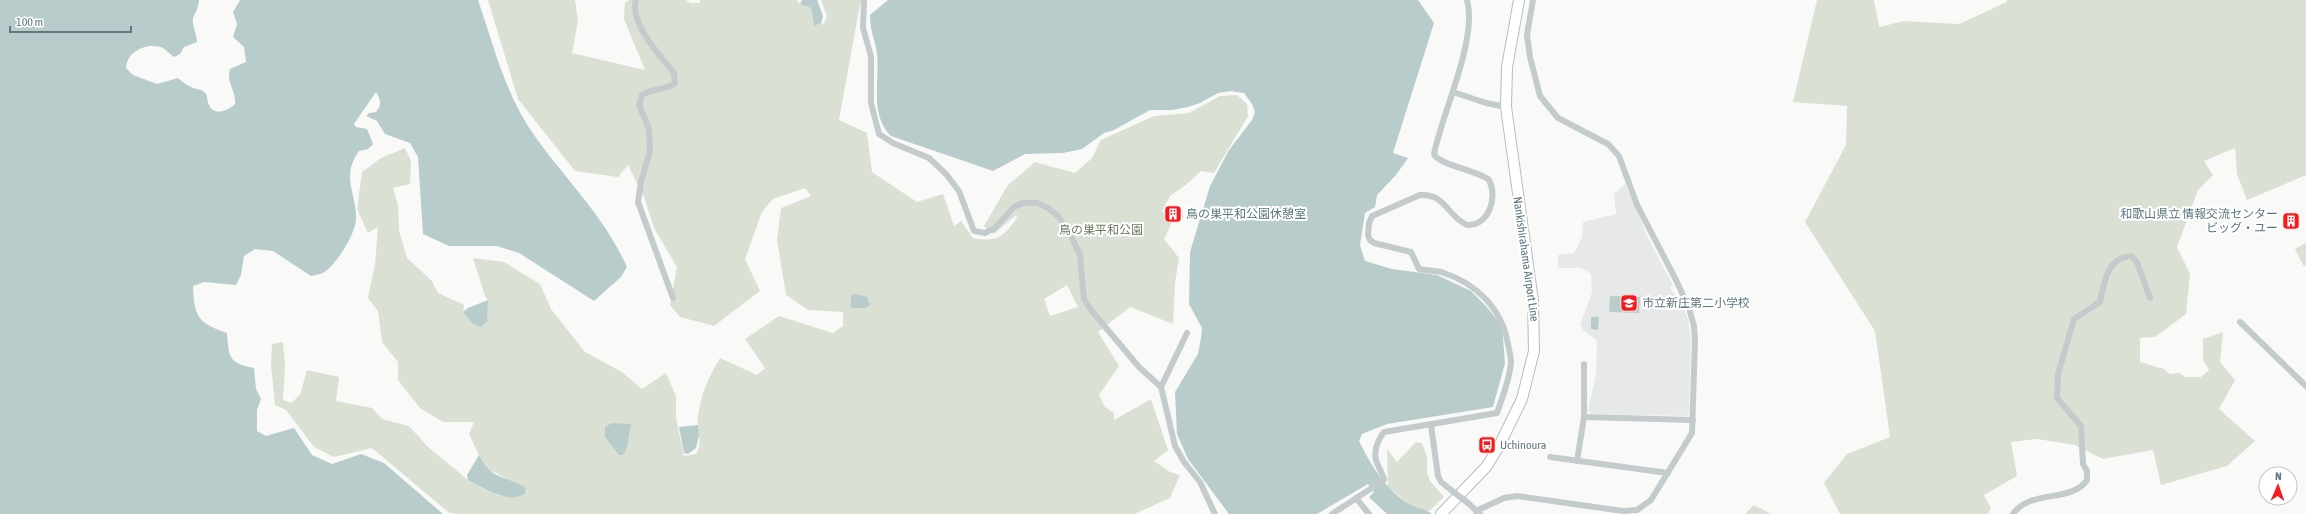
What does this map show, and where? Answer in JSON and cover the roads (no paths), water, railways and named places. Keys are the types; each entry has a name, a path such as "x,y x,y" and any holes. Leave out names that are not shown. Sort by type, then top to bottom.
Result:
{"main road":[{"name":"Nankishirahama Airport Line","path":"1441,514 1487,466 1499,446 1522,400 1534,352 1533,301 1506,107 1509,55 1519,0"}],"street":[{"path":"636,0 634,7 644,36 674,73 675,78 675,83 670,87 652,89 642,95 639,105 649,129 650,150 641,182 638,202 673,298"},
{"path":"864,0 863,28 871,56 871,103 879,134 893,143 929,158 946,174 959,191 974,231 985,233 995,228 1014,207 1023,203 1037,203 1048,208 1058,216 1072,238 1080,256 1084,299 1091,310 1139,367 1161,387 1175,446 1184,462 1200,482 1215,514"},
{"path":"1332,514 1384,480 1376,463 1376,453 1379,440 1384,432 1497,413 1511,362 1504,328 1496,310 1478,292 1461,280 1445,273 1418,268 1412,254 1409,251 1372,242 1368,237 1368,226 1374,214 1420,194 1427,194 1440,200 1467,225 1481,222 1487,216 1491,192 1489,180 1481,175 1439,160 1434,155 1453,92 1469,23 1467,0"},
{"path":"1430,425 1438,476 1441,482 1478,512 1504,498 1517,496 1623,511 1637,510 1651,500 1692,433 1695,341 1689,308 1637,205 1619,156 1608,144 1558,118 1540,96 1530,57 1527,35 1528,16 1533,0"},
{"path":"1453,92 1486,103 1506,107"},
{"path":"2013,514 2016,509 2028,501 2073,490 2087,480 2087,470 2083,464 2081,426 2057,398 2058,374 2074,319 2100,302 2107,274 2113,263 2123,256 2131,256 2137,262 2150,298"},
{"path":"2240,322 2306,386"},
{"path":"1161,387 1187,333"},
{"path":"1577,461 1584,417 1584,364"},
{"path":"1584,417 1693,420"},
{"path":"1550,457 1668,473"},
{"path":"1356,498 1369,514"}],"place":[{"name":"鳥の巣平和公園休憩室","path":"1173,214"},
{"name":"和歌山県立 情報交流センター ビッグ・ユー","path":"2291,221"},
{"name":"市立新庄第二小学校","path":"1629,303"},
{"name":"Uchinoura","path":"1487,445"}],"park label":[{"name":"鳥の巣平和公園","path":"1101,230"}]}
